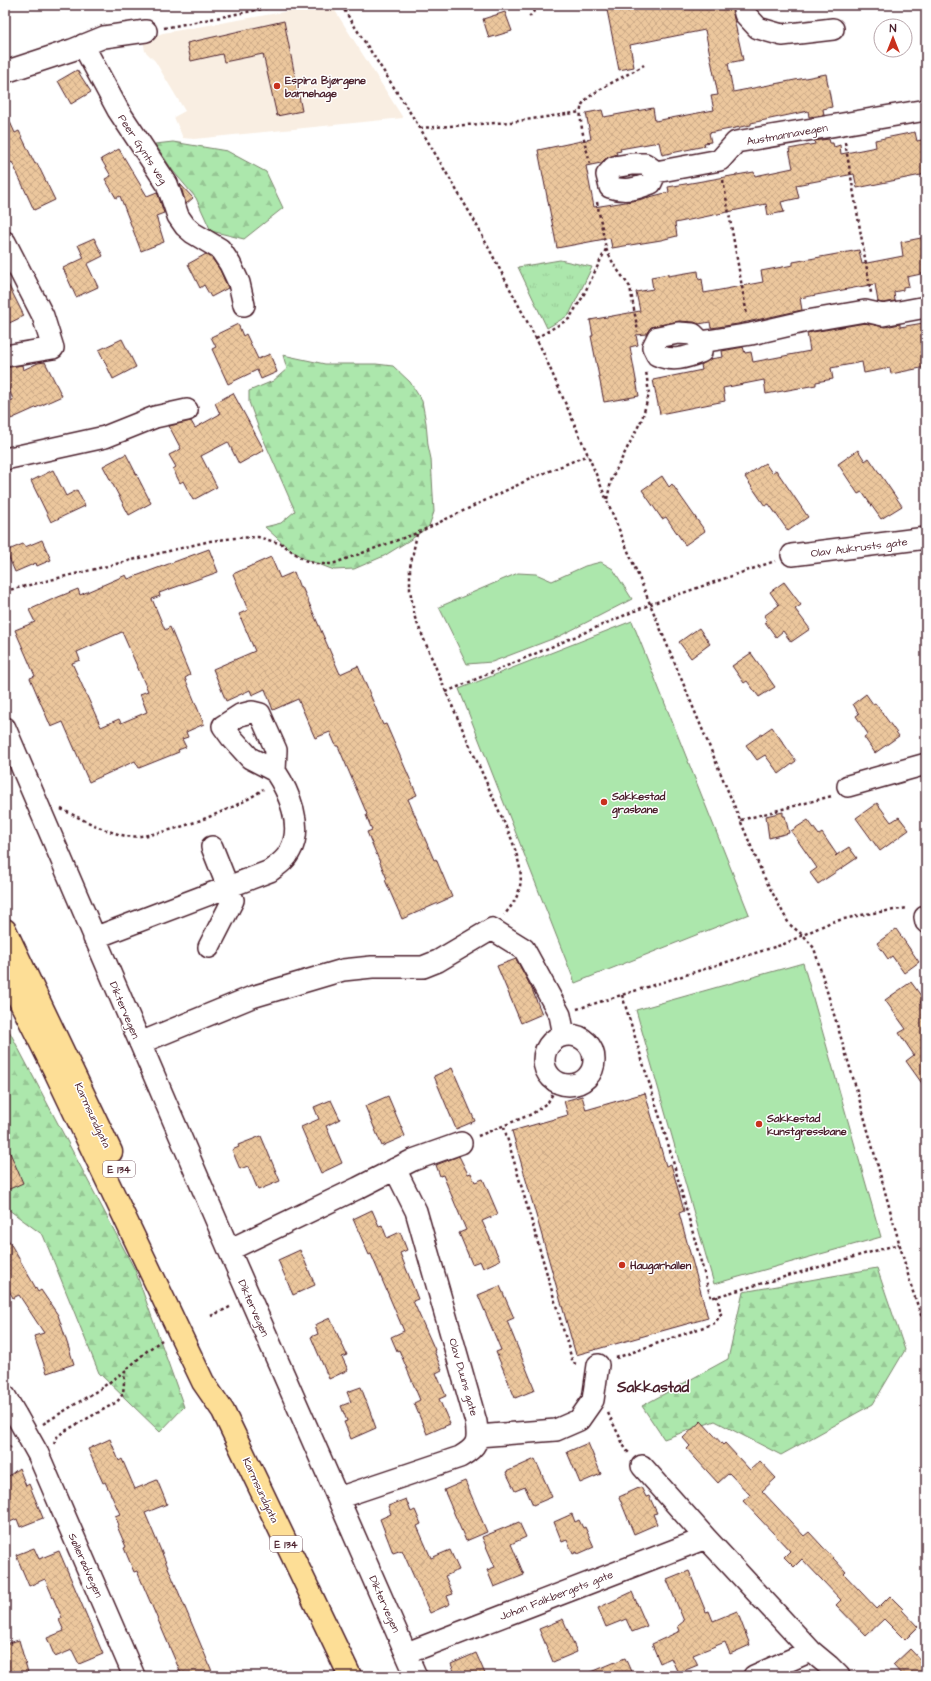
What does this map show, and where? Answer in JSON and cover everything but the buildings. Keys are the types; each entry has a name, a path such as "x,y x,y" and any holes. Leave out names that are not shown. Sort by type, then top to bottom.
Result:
{"highway":[{"name":"Karmsundgata","path":"5,930 70,1065 214,1374 223,1411"},
{"name":"Karmsundgata","path":"5,971 54,1067 203,1382 223,1411 350,1676"}],"street":[{"path":"743,5 745,14 758,28 782,35 833,29"},
{"path":"5,72 104,37 146,31"},
{"name":"Peer Gynts veg","path":"83,45 118,110 167,184 178,216 193,233 220,249 230,264 244,305"},
{"name":"Austmannavegen","path":"720,160 736,142 926,110"},
{"path":"656,172 720,160"},
{"path":"5,242 43,316 53,348 5,356"},
{"path":"702,342 751,334 807,321 865,311 882,316 926,307"},
{"path":"5,459 106,437 155,417 186,410"},
{"name":"Olav Aukrusts gate","path":"792,555 926,538"},
{"name":"Diktervegen","path":"5,728 228,1250 416,1676"},
{"path":"848,786 926,764"},
{"path":"94,938 270,871 282,863 291,851 295,824 291,804 275,771"},
{"path":"209,947 233,900 212,847"},
{"path":"140,1043 252,997 343,970 372,967 423,967 438,961 492,929 524,949 562,1025 579,1036 590,1046 595,1060 591,1074 580,1084 566,1086 552,1081 544,1068 543,1054 562,1025"},
{"path":"228,1250 413,1160 461,1143"},
{"name":"Olav Duuns gate","path":"395,1169 416,1211 476,1422 478,1436"},
{"path":"338,1498 460,1457 473,1449 478,1436 556,1430 579,1420 593,1400 598,1365"},
{"name":"Søllerødvegen","path":"5,1396 40,1460 134,1676"},
{"path":"642,1466 706,1538 811,1651 830,1666 839,1676"},
{"name":"Johan Falkbergets gate","path":"407,1653 706,1538"},
{"path":"754,1676 811,1651"}],"path":[{"path":"146,31 283,5"},
{"path":"341,5 420,128 474,220 536,338 607,499 763,875 789,924 804,936 814,948 857,1091 912,1289 926,1328"},
{"path":"529,17 539,5"},
{"path":"591,171 581,117 582,105 591,95 644,65"},
{"path":"420,128 511,122 581,112"},
{"path":"842,124 875,314"},
{"path":"720,160 751,334"},
{"path":"596,194 606,249 614,265 630,287 639,335"},
{"path":"536,338 569,319 582,298 606,249"},
{"path":"607,499 612,478 642,419 649,394 646,370"},
{"path":"5,591 210,541 229,538 258,537 282,544 304,560 316,564 332,564 417,533 530,479 588,455"},
{"path":"417,533 410,567 410,590 415,618 446,692 512,840 520,865 521,885 510,909 492,929"},
{"path":"446,692 651,604 792,555"},
{"path":"38,804 57,807 108,831 128,836 151,835 195,822 247,800 262,790 275,771"},
{"path":"741,820 834,796 848,786"},
{"path":"562,1025 622,995 784,944 804,936 831,922 880,911 902,908 914,908 925,920"},
{"path":"622,995 669,1147 711,1298 899,1244"},
{"path":"461,1143 504,1127 532,1114 548,1102 559,1083"},
{"path":"504,1127 573,1363 598,1365 715,1323 721,1314 718,1296"},
{"path":"211,1316 250,1298"},
{"path":"40,1426 100,1389 125,1371 164,1338"},
{"path":"40,1460 62,1432 117,1402 123,1394 125,1371"},
{"path":"593,1400 608,1411 626,1450 642,1466"},
{"path":"5,1451 18,1443"}],"shaded area":[{"name":"Espira Bjørgene barnehage","path":"318,6 334,9 403,118 194,139 183,138 174,117 185,111 155,61 145,51 143,40 163,33"}],"green space":[{"path":"173,142 227,151 266,172 283,208 244,239 211,231 196,198 173,171 155,144"},
{"path":"560,260 592,267 569,315 547,328 518,267"},
{"path":"283,355 325,364 376,364 393,366 410,382 422,401 431,459 434,512 429,526 384,556 354,569 334,570 303,558 288,548 265,527 281,523 295,511 259,429 249,402 249,391 273,381 287,369"},
{"path":"601,562 613,569 632,599 560,636 492,662 467,664 439,607 518,573 536,574 552,581 585,566"},
{"name":"Sakkestad grasbane","path":"632,621 749,914 575,983 459,689"},
{"name":"Sakkestad kunstgressbane","path":"803,963 881,1237 714,1284 636,1010"},
{"path":"5,1023 135,1270 184,1407 160,1432 99,1373 43,1235 5,1207"},
{"path":"877,1268 905,1350 873,1404 781,1455 715,1421 664,1439 642,1406 728,1359 743,1292"}],"place":[{"name":"Espira Bjørgene barnehage","path":"277,86"},
{"name":"Sakkestad grasbane","path":"604,802"},
{"name":"Sakkestad kunstgressbane","path":"759,1124"},
{"name":"Haugarhallen","path":"622,1265"}],"district":[{"name":"Sakkastad","path":"653,1387"}]}
